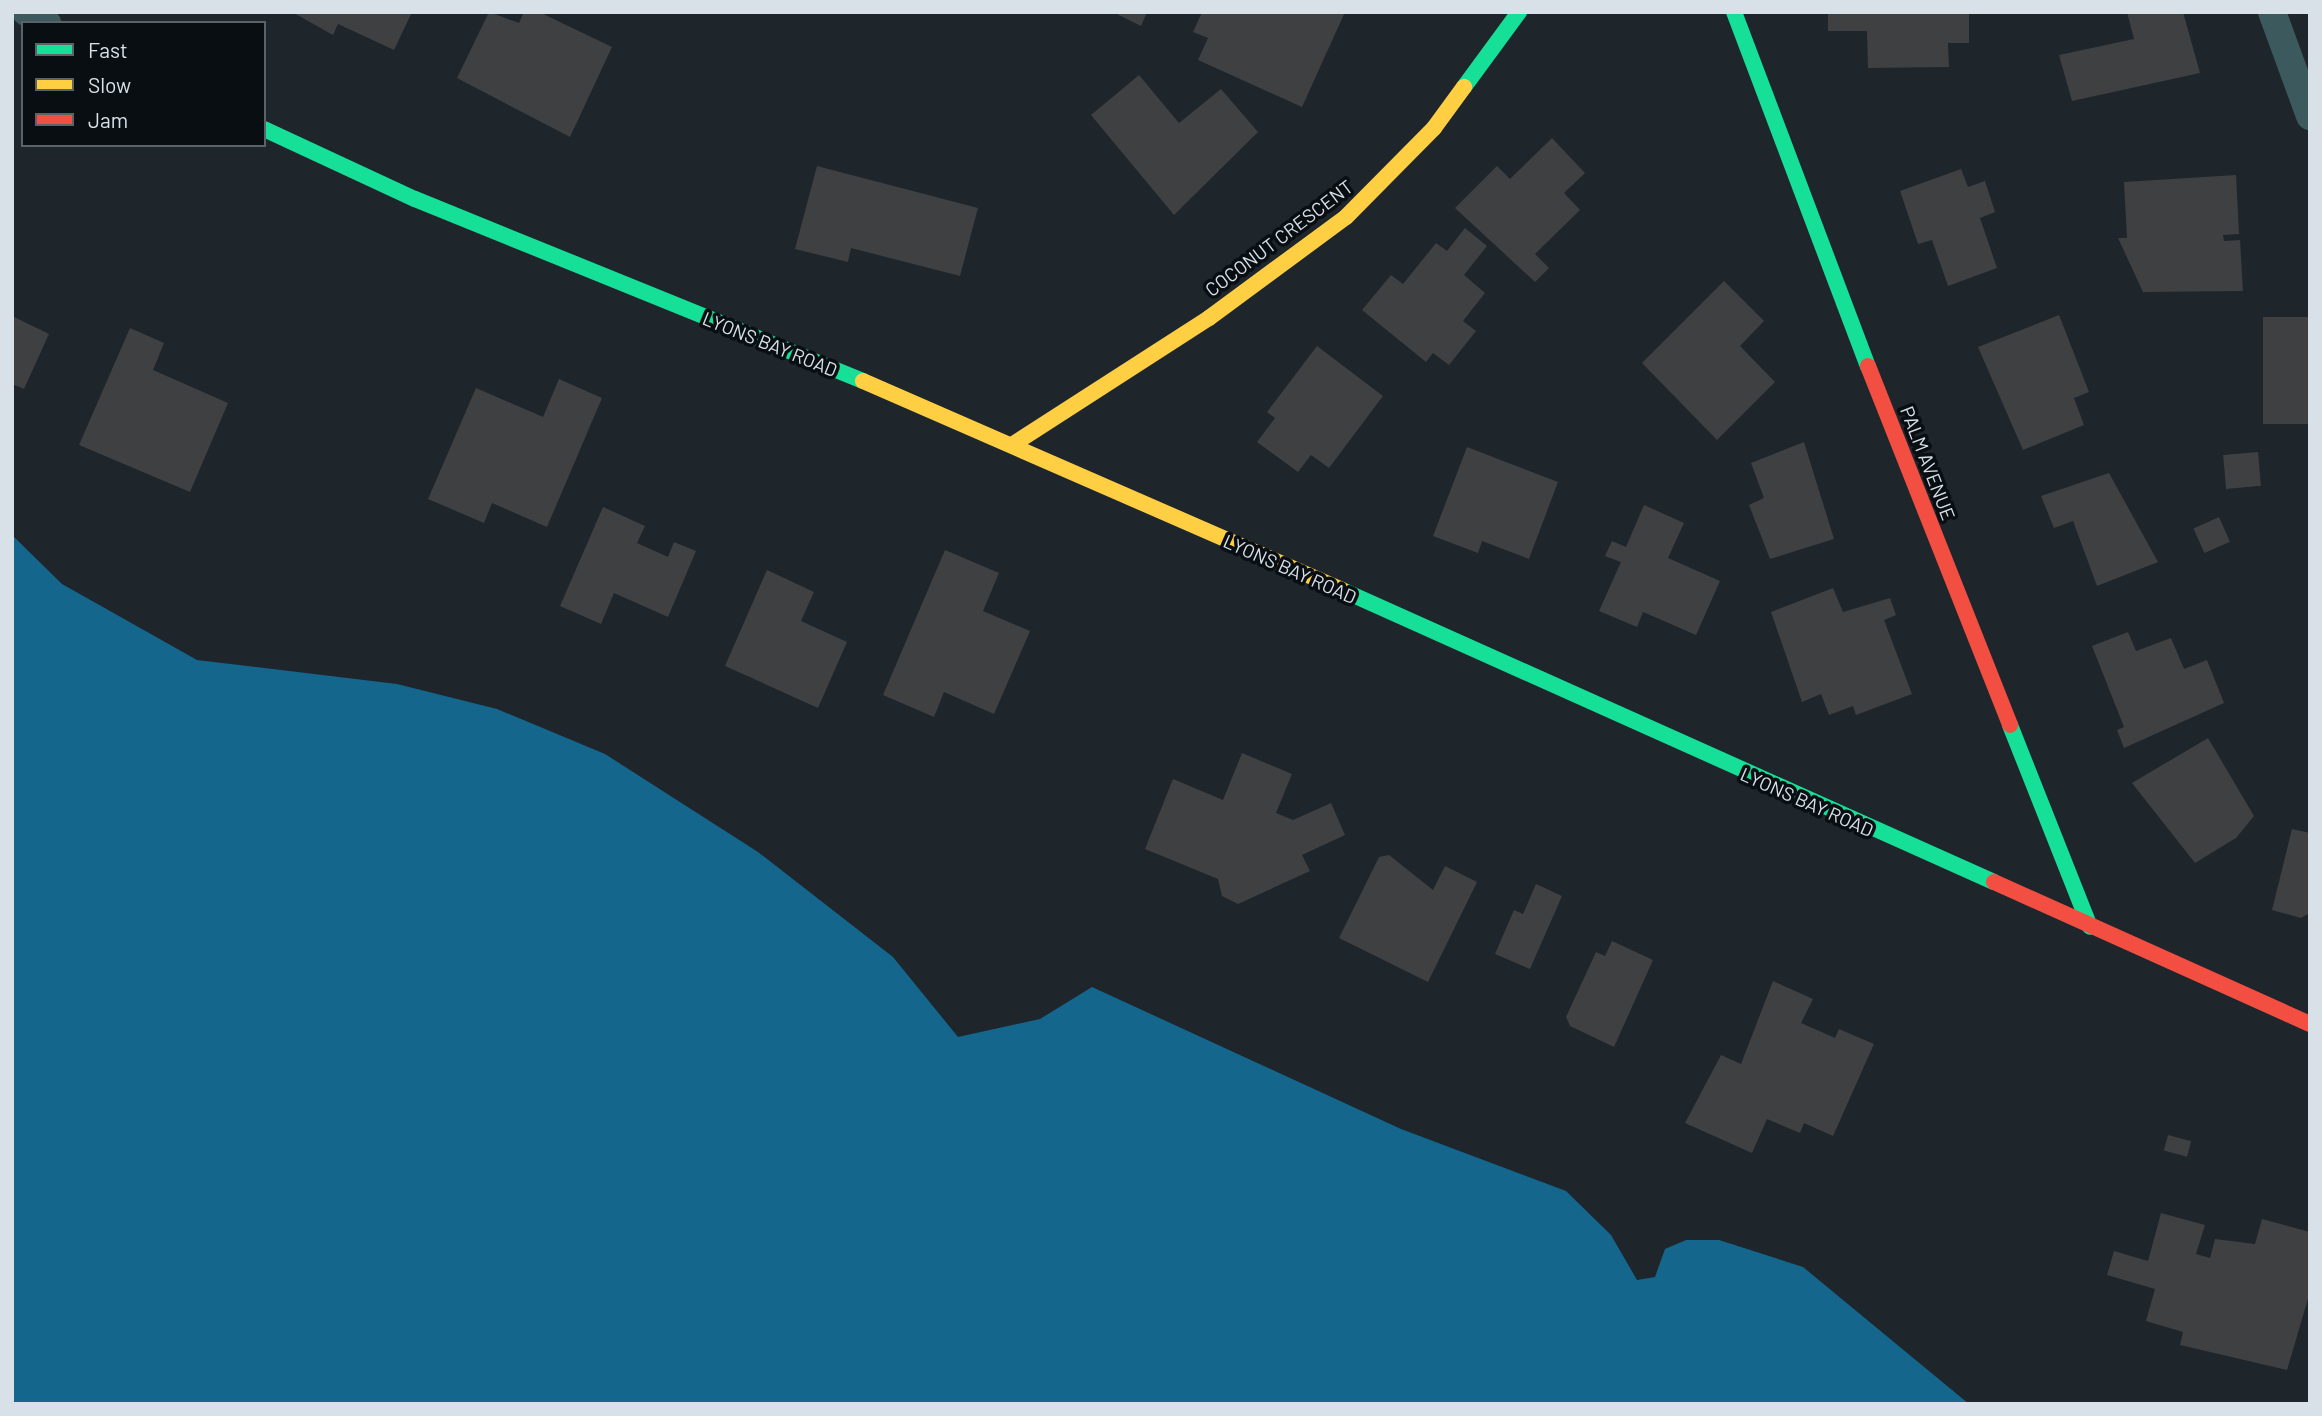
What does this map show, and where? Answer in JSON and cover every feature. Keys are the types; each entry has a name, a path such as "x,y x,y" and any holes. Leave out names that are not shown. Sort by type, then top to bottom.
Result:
{"street":[{"path":"26,12 43,21"},
{"name":"COCONUT CRESCENT","path":"1015,443 1209,318 1346,217 1434,128 1519,12"},
{"name":"PALM AVENUE","path":"1734,12 1777,137 2090,927"},
{"path":"2273,12 2310,116"},
{"name":"LYONS BAY ROAD","path":"266,131 415,199 1015,443 2310,1024"}],"water":[{"path":"12,535 62,584 197,660 397,684 497,709 605,754 758,852 893,957 958,1037 1040,1019 1092,987 1401,1129 1566,1191 1611,1235 1637,1280 1655,1277 1665,1249 1686,1240 1719,1240 1803,1267 1969,1404 12,1404"}],"building":[{"path":"292,12 412,12 394,50 338,24 333,35"},
{"path":"489,12 519,23 524,12 539,12 612,47 570,137 457,78"},
{"path":"1113,12 1147,12 1141,26"},
{"path":"1202,12 1345,12 1302,107 1198,60 1208,38 1193,32"},
{"path":"1828,12 1969,12 1969,43 1948,43 1949,67 1868,68 1867,31 1828,31"},
{"path":"2127,12 2183,12 2200,73 2072,101 2059,55 2134,39"},
{"path":"1139,75 1179,123 1221,89 1258,132 1174,215 1091,115"},
{"path":"1552,138 1585,173 1564,193 1580,210 1535,254 1549,268 1535,282 1455,208 1497,166 1510,179"},
{"path":"817,166 978,208 960,276 851,248 848,262 795,249"},
{"path":"1961,169 1968,187 1985,181 1995,212 1980,218 1997,268 1948,286 1932,240 1918,244 1900,191"},
{"path":"2236,175 2239,234 2223,235 2224,241 2240,240 2243,291 2143,292 2118,238 2127,238 2124,182"},
{"path":"1465,228 1487,246 1464,275 1485,293 1463,321 1476,331 1449,365 1433,353 1426,362 1362,310 1391,275 1403,284 1436,243 1447,251"},
{"path":"1724,281 1764,321 1740,346 1775,382 1717,440 1642,363"},
{"path":"2059,315 2089,392 2074,398 2084,425 2023,450 1978,347"},
{"path":"12,316 49,334 24,389 12,384"},
{"path":"2263,317 2310,317 2310,424 2263,424"},
{"path":"130,328 164,343 153,370 228,403 190,492 79,445"},
{"path":"1317,346 1383,396 1329,468 1311,455 1298,472 1257,442 1275,418 1267,412"},
{"path":"559,379 602,398 547,527 492,503 484,523 428,499 476,388 543,417"},
{"path":"1804,442 1834,539 1770,559 1749,505 1764,498 1751,463"},
{"path":"1467,447 1558,482 1529,559 1482,541 1478,553 1433,536"},
{"path":"2258,452 2261,486 2226,489 2223,455"},
{"path":"2109,473 2158,562 2097,586 2073,521 2054,528 2041,496"},
{"path":"1644,505 1684,523 1668,558 1720,581 1696,635 1643,612 1637,627 1599,611 1621,562 1605,556 1612,541 1626,547"},
{"path":"603,507 645,526 637,543 668,557 674,542 696,551 668,617 614,593 601,624 560,606"},
{"path":"2219,517 2230,542 2204,553 2193,528"},
{"path":"945,550 999,573 983,611 1030,631 994,714 944,692 934,717 883,695"},
{"path":"767,570 814,592 801,621 847,642 818,708 725,666"},
{"path":"1833,588 1843,612 1890,598 1896,615 1884,620 1912,694 1856,715 1853,706 1829,715 1821,694 1802,702 1771,612"},
{"path":"2128,632 2136,651 2171,638 2184,669 2207,660 2224,703 2124,748 2117,730 2124,727 2092,646"},
{"path":"2208,738 2254,816 2236,838 2195,863 2132,783"},
{"path":"1242,753 1292,774 1276,813 1293,820 1331,803 1345,835 1302,855 1310,871 1238,904 1222,896 1218,879 1145,849 1173,779 1223,800"},
{"path":"2292,829 2310,833 2310,913 2301,918 2272,910"},
{"path":"1389,855 1433,890 1445,866 1477,882 1428,982 1339,938 1379,857"},
{"path":"1536,884 1562,896 1530,969 1495,954 1514,910 1523,914"},
{"path":"1612,941 1653,960 1614,1047 1570,1026 1566,1017 1596,952 1605,956"},
{"path":"1773,981 1813,999 1801,1023 1835,1038 1839,1029 1874,1044 1833,1136 1804,1123 1800,1133 1767,1119 1752,1153 1685,1123 1721,1055 1741,1064"},
{"path":"2168,1135 2191,1141 2187,1157 2164,1150"},
{"path":"2161,1213 2205,1225 2196,1254 2210,1258 2215,1239 2255,1244 2262,1219 2310,1232 2310,1292 2287,1370 2180,1345 2183,1332 2146,1321 2155,1289 2107,1275 2114,1251 2148,1261"}],"traffic: fast":[{"path":"1464,87 1519,12"},
{"path":"1734,12 1868,366"},
{"path":"266,130 415,199 863,381"},
{"path":"1342,590 1994,882"},
{"path":"2010,725 2090,927"}],"traffic: slow":[{"path":"1015,443 1209,318 1346,217 1434,128 1464,87"},
{"path":"863,381 1342,590"}],"traffic: jam":[{"path":"1868,366 2010,725"},
{"path":"1994,882 2310,1024"}]}
